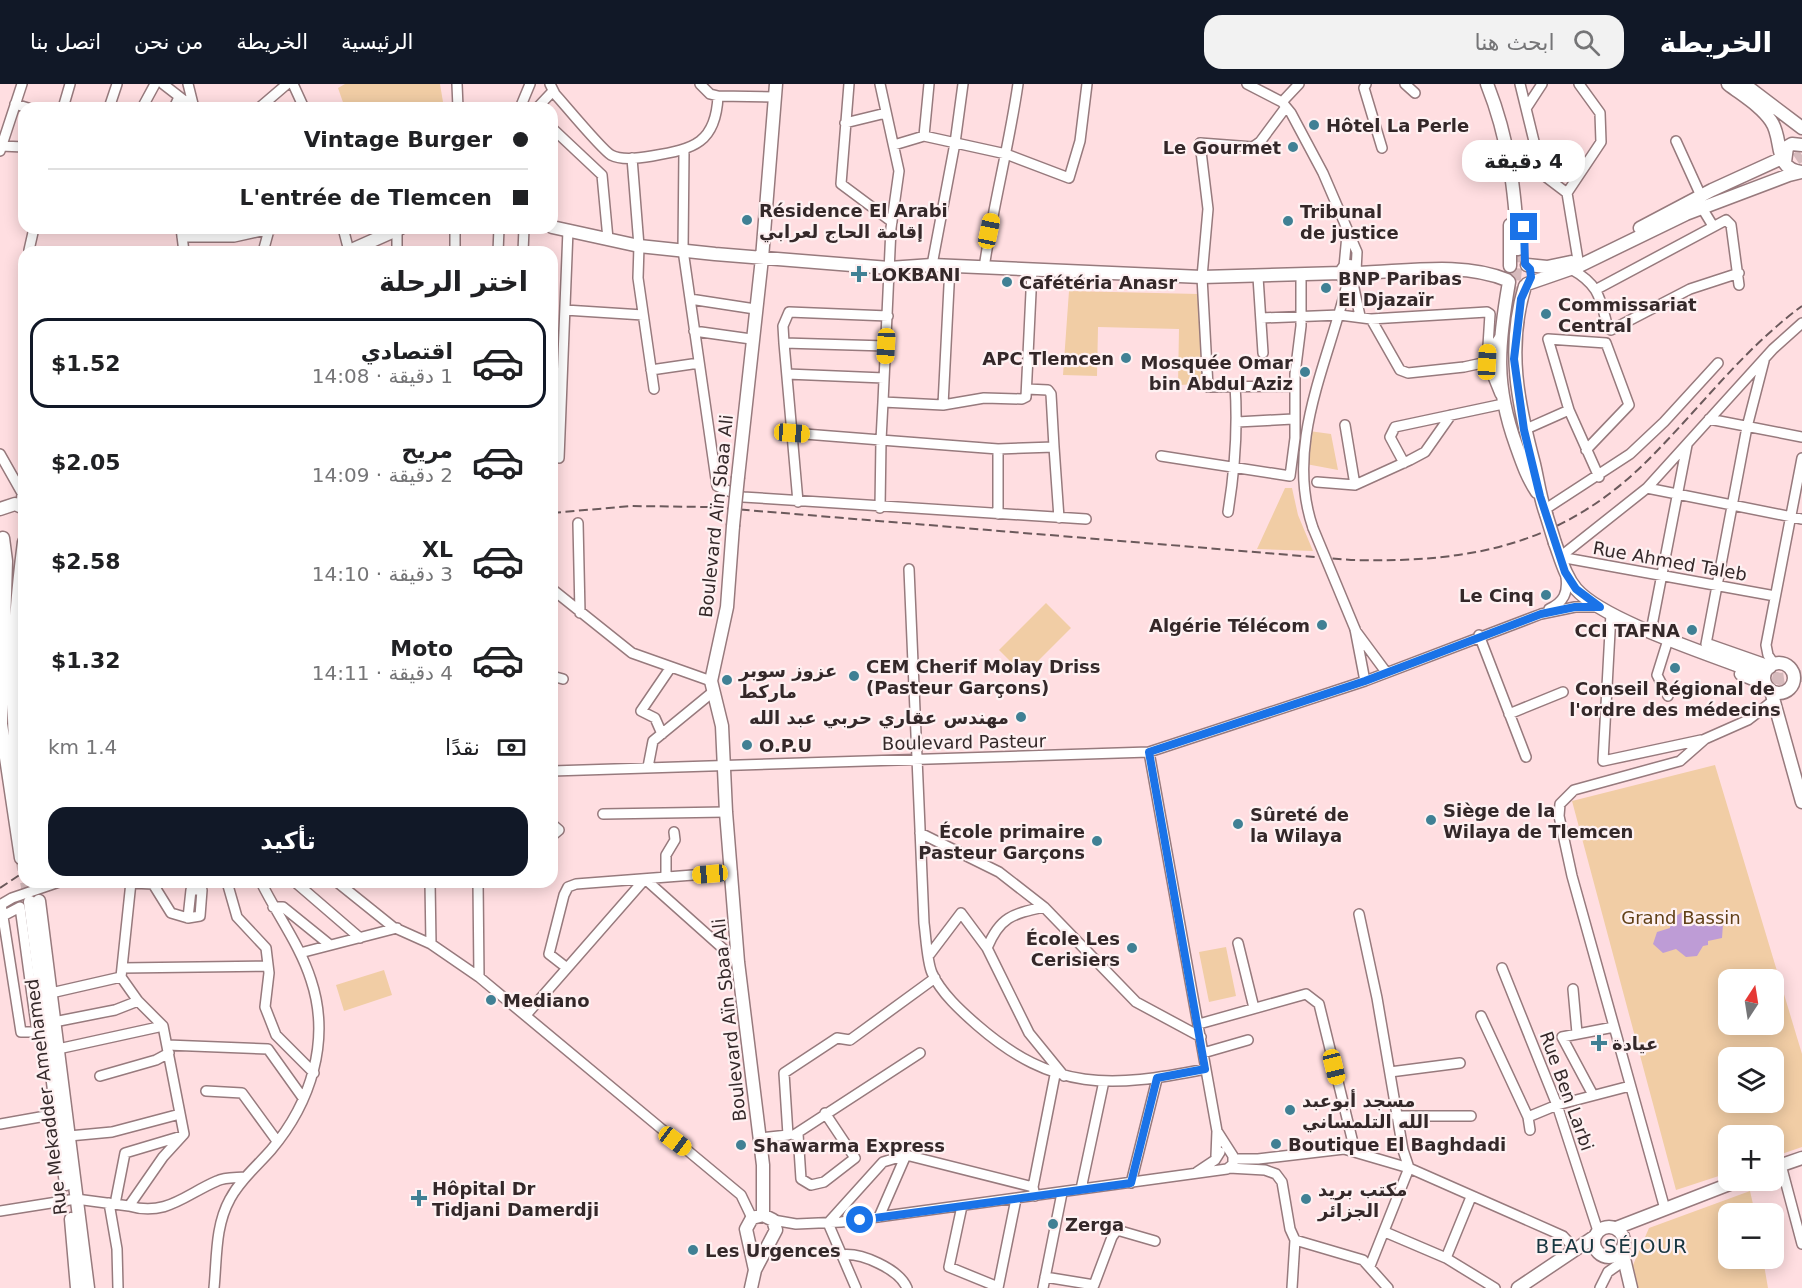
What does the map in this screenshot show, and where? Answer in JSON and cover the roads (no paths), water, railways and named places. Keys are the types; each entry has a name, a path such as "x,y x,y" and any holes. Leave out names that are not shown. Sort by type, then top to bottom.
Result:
{"main road":[{"name":"Boulevard Aïn Sbaa Ali","path":"762,1218 764,1165 738,962 726,812 722,726 712,686 728,607 733,526 751,339 762,258 776,84"},
{"path":"1487,84 1496,105 1511,162 1518,249"},
{"path":"1728,84 1770,119 1777,135 1783,165"},
{"path":"1744,84 1802,128"},
{"path":"1496,105 1510,125 1524,211 1526,265 1532,273 1526,285 1517,319 1514,359 1524,430 1540,496"},
{"path":"1496,105 1495,117 1508,189 1509,274 1500,337 1502,400 1527,476 1540,496"},
{"path":"1783,165 1787,147 1792,144 1802,145"},
{"path":"1509,274 1514,286 1526,285 1579,263 1683,210 1783,165 1802,172"},
{"path":"1703,201 1802,172"},
{"path":"558,228 639,246 889,268 932,265 1202,277 1448,270 1509,274"},
{"path":"360,246 387,234"},
{"path":"1509,274 1519,262 1547,267 1579,263"},
{"path":"1513,298 1506,358 1509,399 1565,572 1576,589 1606,610 1651,631 1755,672"},
{"path":"0,509 9,504 18,506"},
{"path":"18,539 1,536 6,561 18,807"},
{"path":"18,593 13,723 18,766"},
{"path":"1651,631 1667,643 1770,692 1781,693 1795,686"},
{"path":"1651,631 1671,633 1776,665 1794,676 1795,686 1780,720"},
{"path":"1802,664 1776,665 1764,677 1800,779 1802,802"},
{"name":"Rue Mekadder Amehamed","path":"77,1288 72,1199 69,1136 51,993 35,902 41,1032 57,1114 72,1199 88,1288"},
{"path":"1784,1164 1802,1158"},
{"path":"1518,1288 1597,1234 1619,1232 1642,1217 1718,1189"},
{"path":"755,1270 746,1229 762,1218 771,1239"},
{"path":"1617,1257 1624,1243 1619,1232"},
{"path":"1597,1234 1602,1256 1617,1257"},
{"path":"750,1240 758,1244 771,1239"},
{"path":"751,1288 755,1270 771,1239"},
{"path":"1617,1257 1629,1284"}],"street":[{"path":"18,147 1,148 21,84"},
{"path":"65,102 70,84"},
{"path":"111,102 117,84"},
{"path":"145,102 155,84"},
{"path":"163,84 186,102"},
{"path":"188,84 192,102"},
{"path":"266,102 286,84"},
{"path":"293,84 301,102"},
{"path":"457,84 458,102"},
{"path":"522,102 530,84"},
{"path":"700,84 710,94 718,96 775,97"},
{"path":"849,84 841,184 892,222"},
{"path":"880,84 899,171 889,268 880,508"},
{"path":"924,136 929,84"},
{"path":"932,265 955,143 963,84"},
{"path":"984,268 1018,84"},
{"path":"894,145 924,136 1006,154 1066,178 1071,177 1080,141 1087,84"},
{"path":"1247,84 1284,104 1303,133 1323,173 1347,232 1350,274 1360,316"},
{"path":"1295,386 1208,387 1202,277 1208,209 1200,143 1253,147 1260,142 1299,84"},
{"path":"1366,84 1364,88 1382,148"},
{"path":"1405,84 1415,93"},
{"path":"1520,84 1542,174 1567,193 1579,263 1586,278 1597,289 1608,328 1612,330 1690,289 1739,273"},
{"path":"1527,107 1542,84"},
{"path":"1567,193 1601,142 1600,113 1579,84"},
{"path":"541,102 551,87 611,155 632,158 684,151 695,145 711,129 717,118 718,96"},
{"path":"177,102 179,97"},
{"path":"845,123 886,113"},
{"path":"558,134 602,175 608,239"},
{"path":"1676,141 1713,226"},
{"path":"684,151 683,250 717,486 743,497 798,502 1086,519"},
{"path":"594,167 611,155"},
{"path":"632,158 639,246 638,278 654,389"},
{"path":"1597,289 1724,220 1731,225 1739,285"},
{"path":"558,379 565,310 568,230"},
{"path":"203,234 234,237 248,234"},
{"path":"943,405 950,266"},
{"path":"883,402 943,405 984,398 1022,399 1026,397 1032,271"},
{"path":"1161,456 1290,476 1295,438 1293,419 1301,274"},
{"path":"1350,274 1304,438 1302,477 1305,504 1354,629 1365,681"},
{"path":"1258,277 1263,353"},
{"path":"690,299 755,309"},
{"path":"565,310 643,315"},
{"path":"798,502 783,326 789,312 888,316"},
{"path":"1261,318 1340,315 1371,319 1489,312 1487,362 1502,400 1451,415 1395,427 1390,437 1404,463"},
{"path":"1371,319 1400,370 1408,373 1487,362"},
{"path":"1560,557 1647,488 1764,358 1802,323"},
{"path":"694,331 751,339"},
{"path":"1487,362 1492,348 1500,337"},
{"path":"1586,450 1629,405 1606,343 1548,339 1569,410 1586,450 1599,477"},
{"path":"784,343 886,346"},
{"path":"1706,644 1747,427 1764,358"},
{"path":"651,370 699,363"},
{"path":"1545,512 1630,454 1664,422 1718,363"},
{"path":"787,374 884,378"},
{"path":"1228,512 1235,468 1237,422 1235,385"},
{"path":"1027,388 1048,390 1051,393 1059,518"},
{"path":"1524,430 1569,410"},
{"path":"1317,482 1355,485 1404,463 1425,452 1451,415"},
{"path":"1237,422 1293,419"},
{"path":"1709,420 1802,437"},
{"path":"1345,425 1355,485"},
{"path":"792,433 998,449 1054,447"},
{"path":"558,438 559,458"},
{"path":"1651,631 1660,575 1687,445"},
{"path":"998,449 998,514"},
{"path":"0,454 18,486"},
{"path":"1776,665 1766,648 1802,458"},
{"path":"1647,488 1802,519"},
{"path":"578,523 580,613"},
{"name":"Rue Ahmed Taleb","path":"1560,557 1775,596"},
{"path":"909,569 924,924 931,971 935,978 968,1017 997,1042 1060,1075 1104,1081 1157,1078 1205,1069"},
{"path":"1541,614 1563,599 1567,590 1565,572"},
{"path":"558,595 632,653 672,667 712,686 653,741 648,767"},
{"path":"1541,614 1575,607 1606,610 1603,761 1704,739 1748,720 1770,692"},
{"name":"Boulevard Pasteur","path":"558,771 1149,752 1365,681 1541,614"},
{"path":"1354,629 1386,672"},
{"path":"1479,636 1526,757"},
{"path":"1667,643 1657,675 1668,696"},
{"path":"662,734 655,718 641,711 672,667"},
{"path":"558,678 563,679"},
{"path":"1509,714 1563,692"},
{"path":"1665,1209 1572,876 1559,816 1560,804 1574,790 1680,761 1704,739"},
{"path":"1149,752 1217,1131 1230,1163"},
{"path":"603,814 726,812"},
{"path":"666,877 666,855 675,840 674,832"},
{"path":"920,833 999,872 1044,907 1136,1002 1200,1036"},
{"path":"567,968 549,954 568,887 576,884 732,872"},
{"path":"645,879 738,962"},
{"path":"526,1015 645,879"},
{"path":"3,916 20,907 41,1032 21,1032 1,904 41,888"},
{"path":"129,1206 184,1134 163,1026 138,1002 121,972 130,888"},
{"path":"155,888 171,913 188,918"},
{"path":"230,888 237,917 266,948 268,966 265,1007 276,1035 314,1073"},
{"path":"214,1288 221,1218 230,1198 277,1141 303,1098 318,1059 318,1011 312,981 300,953 264,888"},
{"path":"302,888 360,938"},
{"path":"344,888 377,916 431,944 479,977 741,1195 762,1218 800,1224 879,1218 1016,1199 1034,1191"},
{"path":"429,888 431,944"},
{"path":"478,888 479,977"},
{"path":"273,907 283,907 330,945"},
{"path":"987,948 994,931 1002,922 1012,915 1044,907"},
{"path":"930,954 961,913 987,948 1029,1032 1060,1075 1034,1191"},
{"path":"1359,914 1390,1072 1396,1116 1409,1168 1370,1266"},
{"path":"300,953 397,928"},
{"path":"1238,943 1254,1008"},
{"path":"51,993 121,972 268,966"},
{"name":"Rue Ben Larbi","path":"1502,968 1557,1106 1597,1234"},
{"path":"825,1113 855,1158 824,1182 811,1185 801,1179 784,1072 837,1038 850,1040 935,978"},
{"path":"1573,989 1577,1032"},
{"path":"1199,1024 1306,994 1319,1004 1355,1151"},
{"path":"54,1022 115,1010 138,1002"},
{"path":"1481,1016 1528,1117 1530,1130"},
{"path":"58,1049 163,1026"},
{"path":"1593,1095 1562,1037 1577,1032 1614,1027"},
{"path":"1203,1053 1248,1040"},
{"path":"100,1076 156,1060 168,1049 268,1049 303,1098"},
{"path":"761,1138 793,1135 920,1053"},
{"path":"1390,1072 1460,1063"},
{"path":"1131,1183 1157,1078"},
{"path":"1082,1189 1104,1081"},
{"path":"1528,1117 1593,1095 1630,1086"},
{"path":"206,1091 242,1093 277,1141"},
{"path":"0,1124 57,1114"},
{"path":"69,1136 112,1132 180,1114"},
{"path":"1396,1116 1472,1116"},
{"path":"1217,1131 1216,1158 1219,1168 1230,1163 1265,1170 1276,1174 1282,1182 1290,1229 1295,1240 1292,1288"},
{"path":"121,1288 112,1204 125,1153 182,1136"},
{"path":"828,1223 839,1208 883,1162 906,1155 1034,1191 1062,1193 1192,1174 1230,1163 1344,1149 1409,1168 1563,1236 1576,1250"},
{"path":"1192,1174 1223,1151 1230,1163"},
{"path":"879,1218 906,1155"},
{"path":"0,1211 72,1199 129,1206 144,1211 180,1203 219,1180 245,1177"},
{"path":"1784,1189 1802,1244"},
{"path":"1043,1288 1062,1193"},
{"path":"1446,1258 1471,1197"},
{"path":"962,1206 949,1267 998,1288 1016,1199"},
{"path":"828,1223 856,1288"},
{"path":"771,1239 800,1224"},
{"path":"1046,1277 1094,1285 1112,1237 1117,1230 1155,1241"},
{"path":"1385,1232 1446,1258 1495,1288"},
{"path":"1295,1240 1356,1257 1370,1266 1388,1288"},
{"path":"841,1255 853,1253 881,1266 904,1280 907,1288"},
{"path":"1599,1288 1617,1257"}],"tunnel":[{"path":"1781,169 1802,155"},
{"path":"1513,298 1518,249"},
{"path":"1755,672 1780,679 1802,676"},
{"path":"27,888 30,902"}],"railway":[{"path":"558,512 631,506 710,507 1351,560 1437,558 1477,552 1515,542 1552,528 1587,509 1621,485 1654,454 1743,358 1781,322 1802,306"},
{"path":"0,888 18,876"}],"place":[{"name":"Hôtel La Perle","path":"1314,125"},
{"name":"Le Gourmet","path":"1293,147"},
{"name":"Résidence El Arabi إقامة الحاج لعرابي","path":"747,220"},
{"name":"Tribunal de justice","path":"1288,221"},
{"name":"LOKBANI","path":"859,274"},
{"name":"Cafétéria Anasr","path":"1007,282"},
{"name":"BNP Paribas El Djazaïr","path":"1326,288"},
{"name":"Commissariat Central","path":"1546,314"},
{"name":"APC Tlemcen","path":"1126,358"},
{"name":"Mosquée Omar bin Abdul Aziz","path":"1305,372"},
{"name":"Le Cinq","path":"1546,595"},
{"name":"Algérie Télécom","path":"1322,625"},
{"name":"CCI TAFNA","path":"1692,630"},
{"name":"Conseil Régional de l'ordre des médecins","path":"1675,668"},
{"name":"CEM Cherif Molay Driss (Pasteur Garçons)","path":"854,676"},
{"name":"عزوز سوبر ماركط","path":"727,680"},
{"name":"مهندس عقاري حربي عبد الله","path":"1021,717"},
{"name":"O.P.U","path":"747,745"},
{"name":"Siège de la Wilaya de Tlemcen","path":"1431,820"},
{"name":"Sûreté de la Wilaya","path":"1238,824"},
{"name":"École primaire Pasteur Garçons","path":"1097,841"},
{"name":"École Les Cerisiers","path":"1132,948"},
{"name":"Mediano","path":"491,1000"},
{"name":"عيادة","path":"1599,1043"},
{"name":"مسجد أبوعبد الله التلمساني","path":"1290,1110"},
{"name":"Boutique El Baghdadi","path":"1276,1144"},
{"name":"Shawarma Express","path":"741,1145"},
{"name":"Hôpital Dr Tidjani Damerdji","path":"419,1198"},
{"name":"مكتب بريد الجزائر","path":"1306,1199"},
{"name":"Zerga","path":"1053,1224"},
{"name":"Les Urgences","path":"693,1250"}],"district":[{"name":"BEAU SÉJOUR","path":"1612,1246"}],"park label":[{"name":"Grand Bassin","path":"1681,917"}]}
